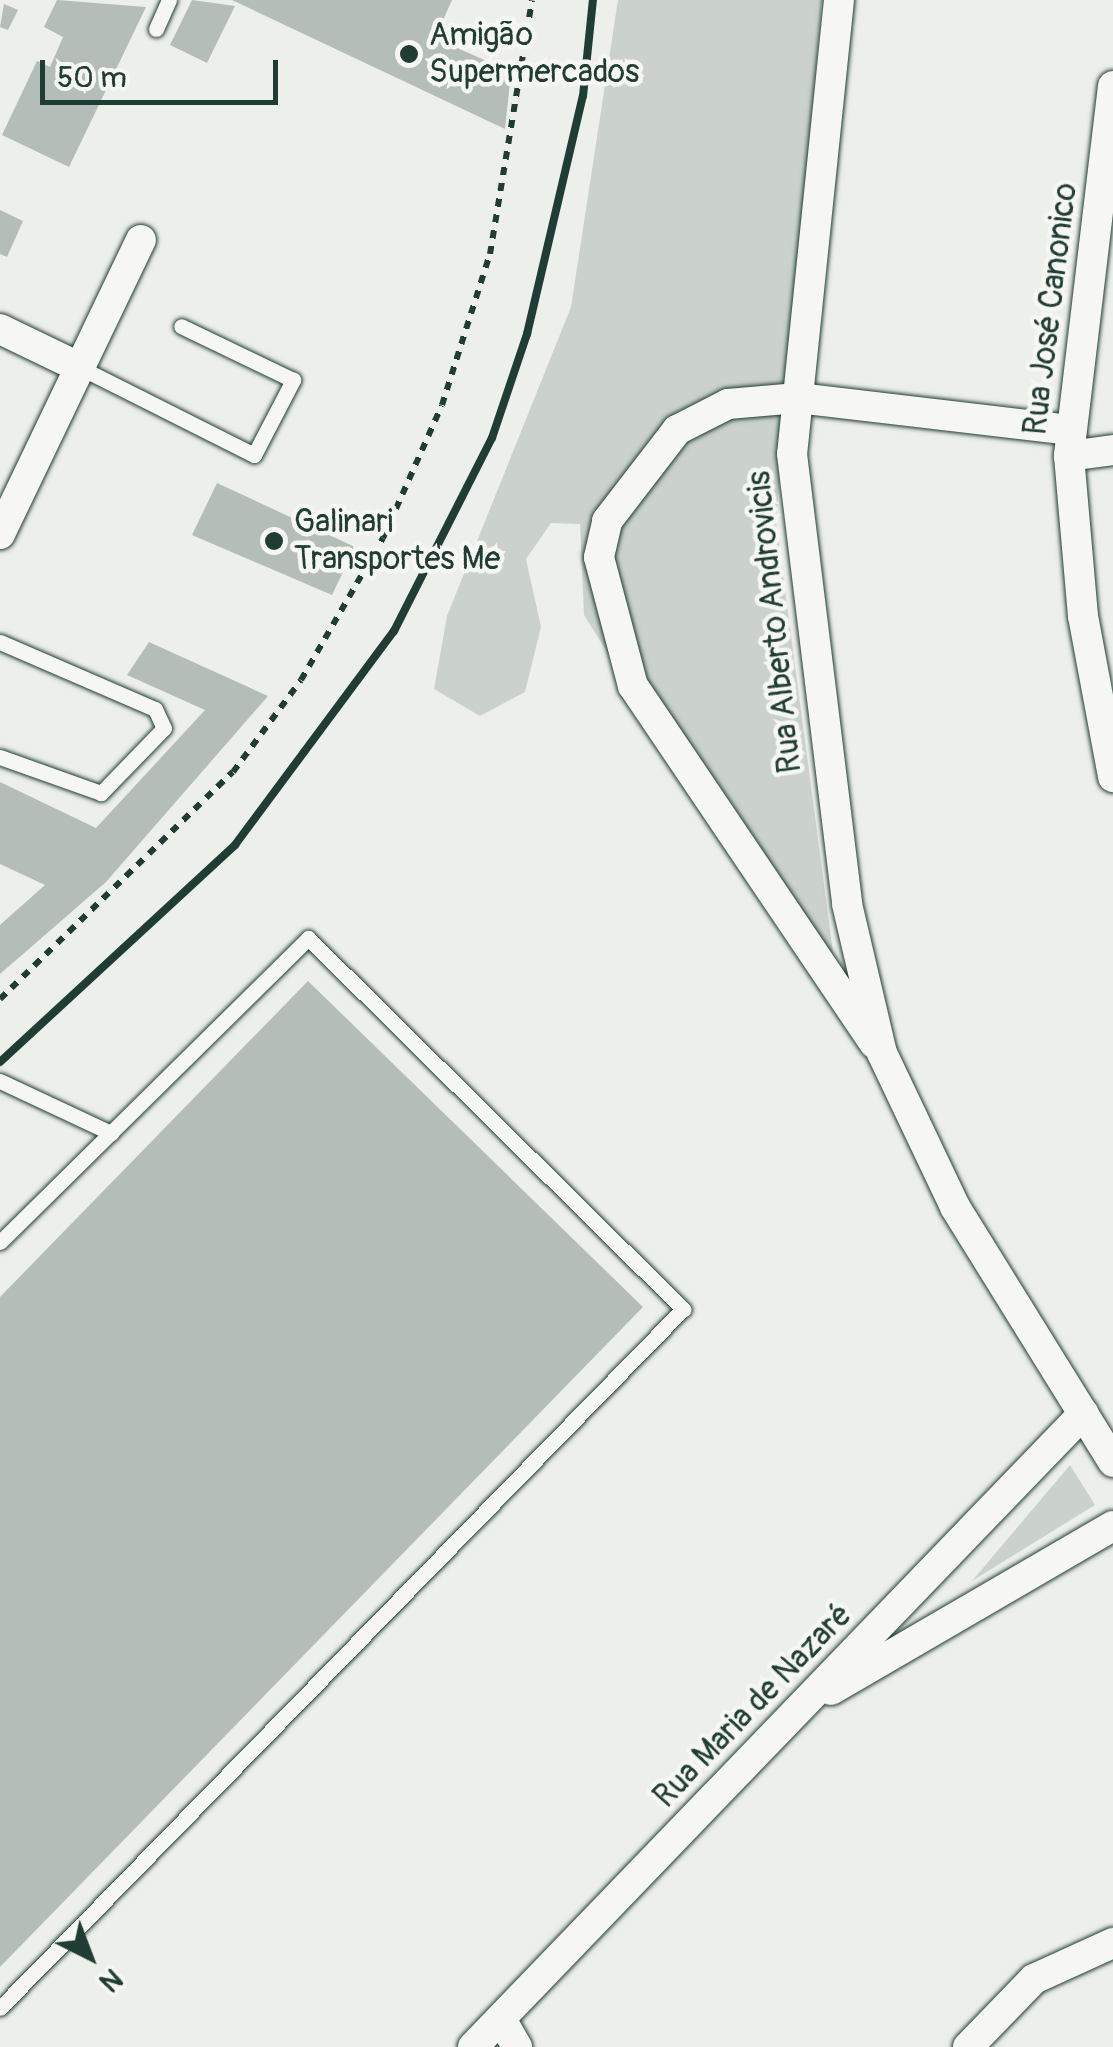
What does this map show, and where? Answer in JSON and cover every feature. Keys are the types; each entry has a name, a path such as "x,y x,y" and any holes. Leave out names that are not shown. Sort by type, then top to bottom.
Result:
{"street":[{"name":"Rua Alberto Androvicis","path":"840,0 798,398 796,538 824,763 882,1053"},
{"name":"Rua José Canonico","path":"1112,767 1069,443 1113,86"},
{"path":"0,534 141,240"},
{"path":"0,329 79,367"},
{"name":"Rua Alberto Androvicis","path":"1113,450 798,398 728,404 676,430 628,482 599,557 632,686 882,1053 955,1207 1113,1462"},
{"name":"Rua Maria de Nazaré","path":"473,2047 1084,1413"},
{"path":"800,1708 1113,1526"},
{"path":"968,2047 1034,1978 1113,1943"},
{"path":"501,2019 518,2047"}],"lane":[{"path":"156,28 169,0"},
{"path":"79,367 254,455 293,380 181,326"},
{"path":"0,642 155,709 164,728 100,793 0,757"},
{"path":"0,1242 308,938 682,1310 0,2008"},
{"path":"0,1081 111,1132"}],"path":[{"path":"0,999 120,892 233,772 301,680 383,538 442,405 490,254 532,0"}],"shaded area":[{"path":"618,0 822,0 776,522 834,960 704,806 584,615 580,524 551,523 526,559 541,627 525,692 480,716 434,689 447,616 571,307"},
{"path":"1070,1465 1095,1505 972,1581"}],"building":[{"path":"57,0 146,7 69,167 2,135 37,61 50,67 63,37 44,27"},
{"path":"192,0 235,6 207,63 170,45"},
{"name":"Amigão Supermercados","path":"232,0 452,0 435,38 511,72 505,129"},
{"path":"4,4 18,10 8,30 0,27"},
{"path":"0,210 23,221 7,257 0,254"},
{"name":"Galinari Transportes Me","path":"217,483 355,547 332,595 192,535"},
{"path":"149,642 268,696 106,882 0,974 0,925 45,885 0,864 0,782 96,828 205,710 127,675"},
{"path":"308,981 643,1307 0,1967 0,1297"}],"railway":[{"path":"0,1062 235,845 394,631 492,438 527,334 583,96 593,0"}],"place":[{"name":"Amigão Supermercados","path":"409,54"},
{"name":"Galinari Transportes Me","path":"274,541"}]}
